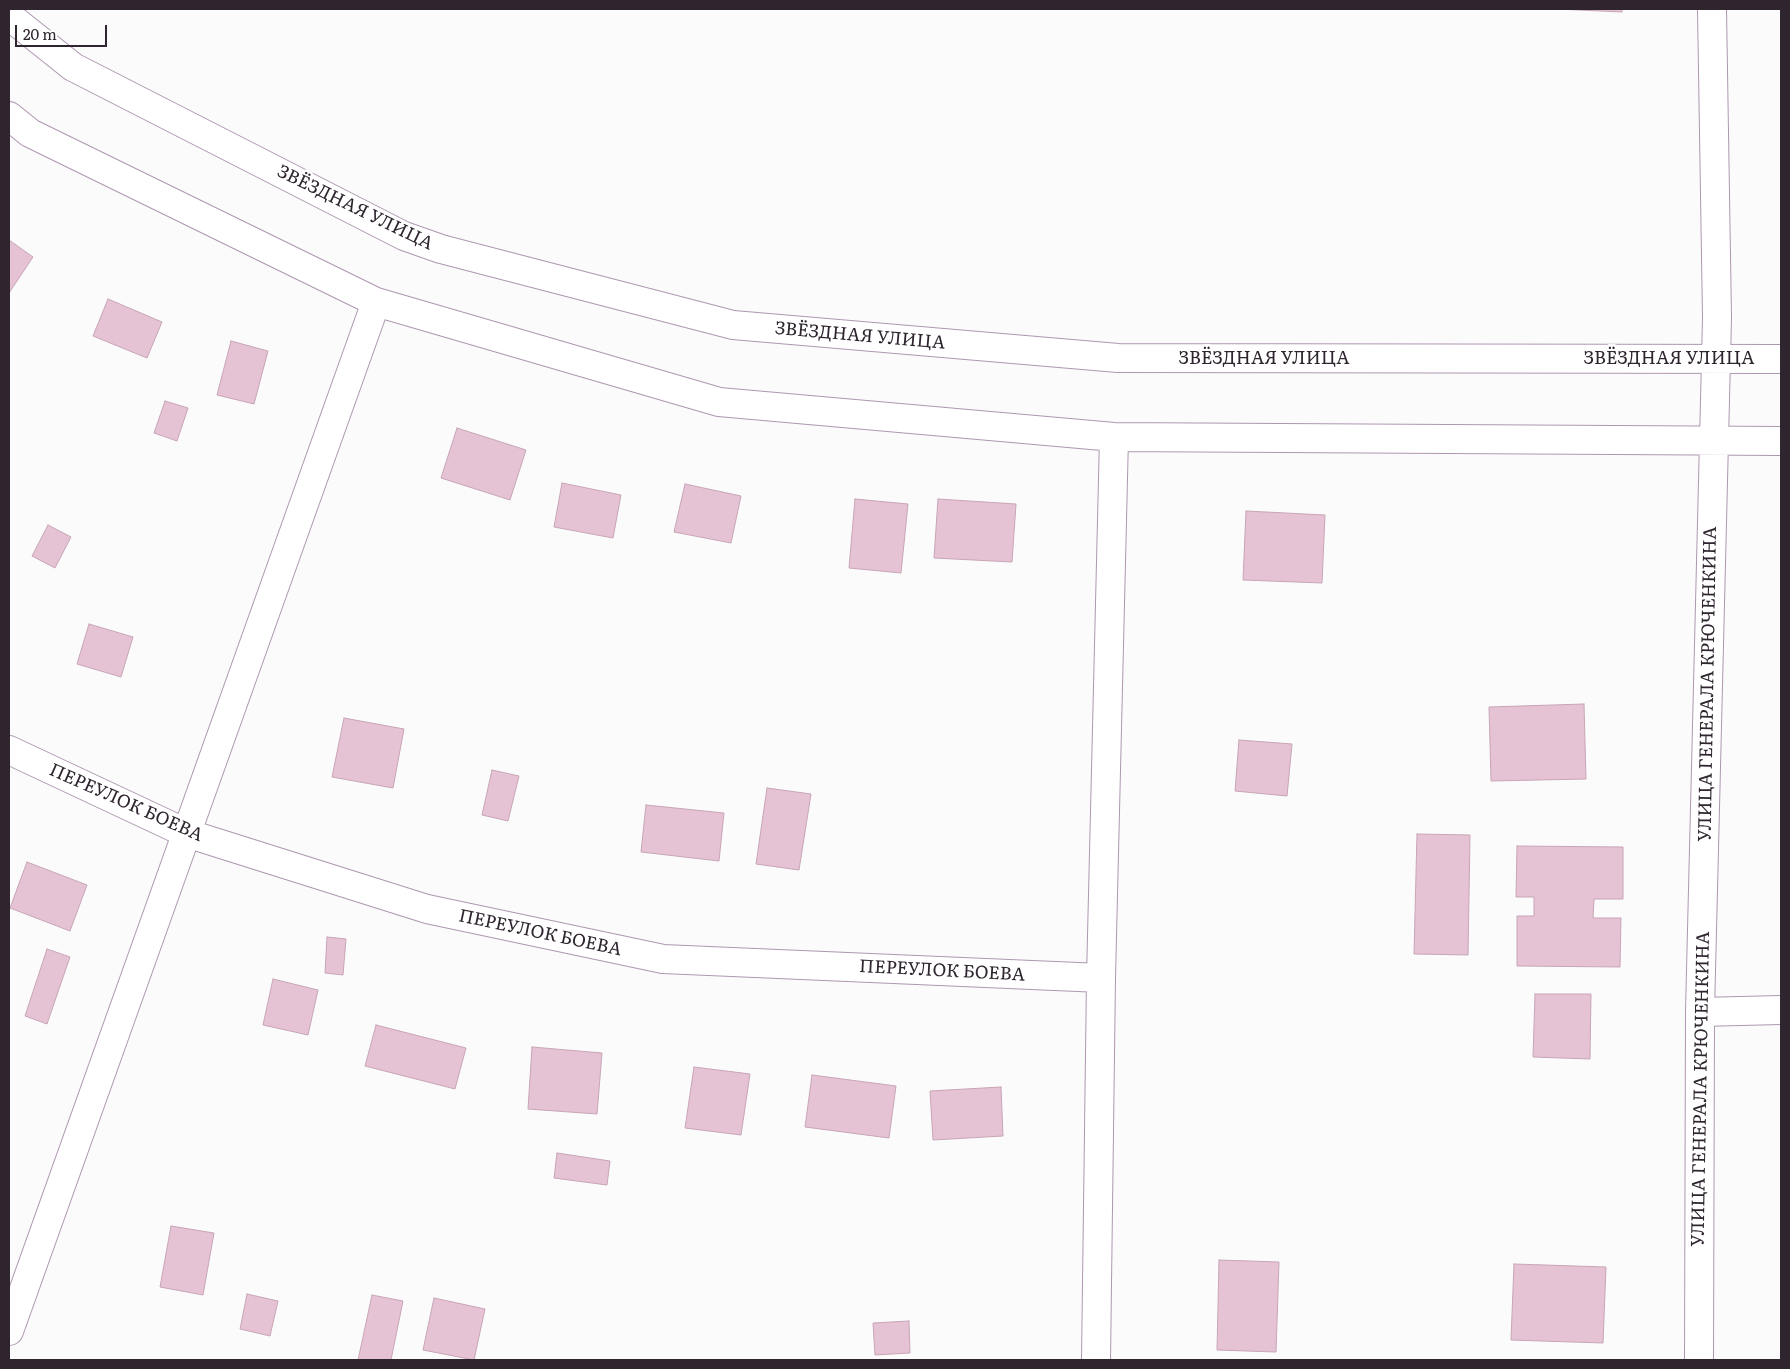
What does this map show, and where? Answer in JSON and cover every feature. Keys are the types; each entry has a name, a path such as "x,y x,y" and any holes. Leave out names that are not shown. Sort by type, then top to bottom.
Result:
{"street":[{"name":"УЛИЦА ГЕНЕРАЛА КРЮЧЕНКИНА","path":"1698,1360 1700,1012 1716,359 1712,9"},
{"name":"ЗВЁЗДНАЯ УЛИЦА","path":"9,16 73,67 404,236 441,249 733,325 1118,358 1781,360"},
{"path":"9,116 30,134 376,302 719,402 1114,437 1781,440"},
{"path":"9,1331 376,302"},
{"path":"1096,1360 1101,978 1114,437"},
{"name":"ПЕРЕУЛОК БОЕВА","path":"9,750 186,833 427,909 663,958 1101,978"},
{"path":"1700,1012 1781,1010"}],"building":[{"path":"1557,9 1622,9 1622,12"},
{"path":"9,240 33,257 9,293"},
{"path":"108,299 162,322 147,358 93,336"},
{"path":"231,341 268,351 254,404 217,395"},
{"path":"165,401 188,408 177,441 154,433"},
{"path":"457,428 526,450 510,500 441,478"},
{"path":"562,483 621,495 613,538 554,527"},
{"path":"685,484 741,496 731,543 674,532"},
{"path":"855,499 908,504 901,573 849,568"},
{"path":"938,499 1016,504 1012,562 934,558"},
{"path":"1246,511 1325,515 1322,583 1243,580"},
{"path":"48,525 71,537 55,568 32,556"},
{"path":"89,624 133,637 121,677 77,664"},
{"path":"1584,704 1586,779 1491,781 1489,707"},
{"path":"344,718 404,729 393,788 332,777"},
{"path":"1239,740 1292,744 1287,796 1235,791"},
{"path":"492,770 519,776 508,821 482,815"},
{"path":"767,788 811,794 799,870 756,864"},
{"path":"646,805 724,813 719,861 641,852"},
{"path":"1417,834 1470,835 1468,955 1414,954"},
{"path":"1517,846 1623,847 1623,899 1594,899 1593,918 1621,918 1620,967 1517,966 1517,916 1534,916 1534,897 1516,897"},
{"path":"27,862 87,885 70,931 10,908"},
{"path":"327,937 346,939 343,975 325,973"},
{"path":"47,949 70,957 47,1024 25,1016"},
{"path":"273,979 318,990 308,1035 263,1025"},
{"path":"1535,994 1591,994 1590,1059 1533,1057"},
{"path":"376,1025 466,1048 455,1089 365,1066"},
{"path":"532,1047 602,1053 597,1114 528,1109"},
{"path":"694,1067 750,1074 741,1135 685,1128"},
{"path":"812,1075 896,1086 889,1138 805,1127"},
{"path":"1001,1087 1003,1136 933,1140 930,1091"},
{"path":"557,1153 610,1161 607,1185 554,1178"},
{"path":"171,1226 214,1233 203,1295 160,1287"},
{"path":"1219,1260 1279,1262 1276,1352 1217,1350"},
{"path":"1514,1264 1606,1267 1603,1343 1511,1340"},
{"path":"247,1294 278,1301 270,1336 240,1329"},
{"path":"372,1295 403,1301 391,1360 358,1360"},
{"path":"434,1298 485,1309 474,1360 423,1350"},
{"path":"909,1321 910,1353 875,1355 873,1323"}]}
